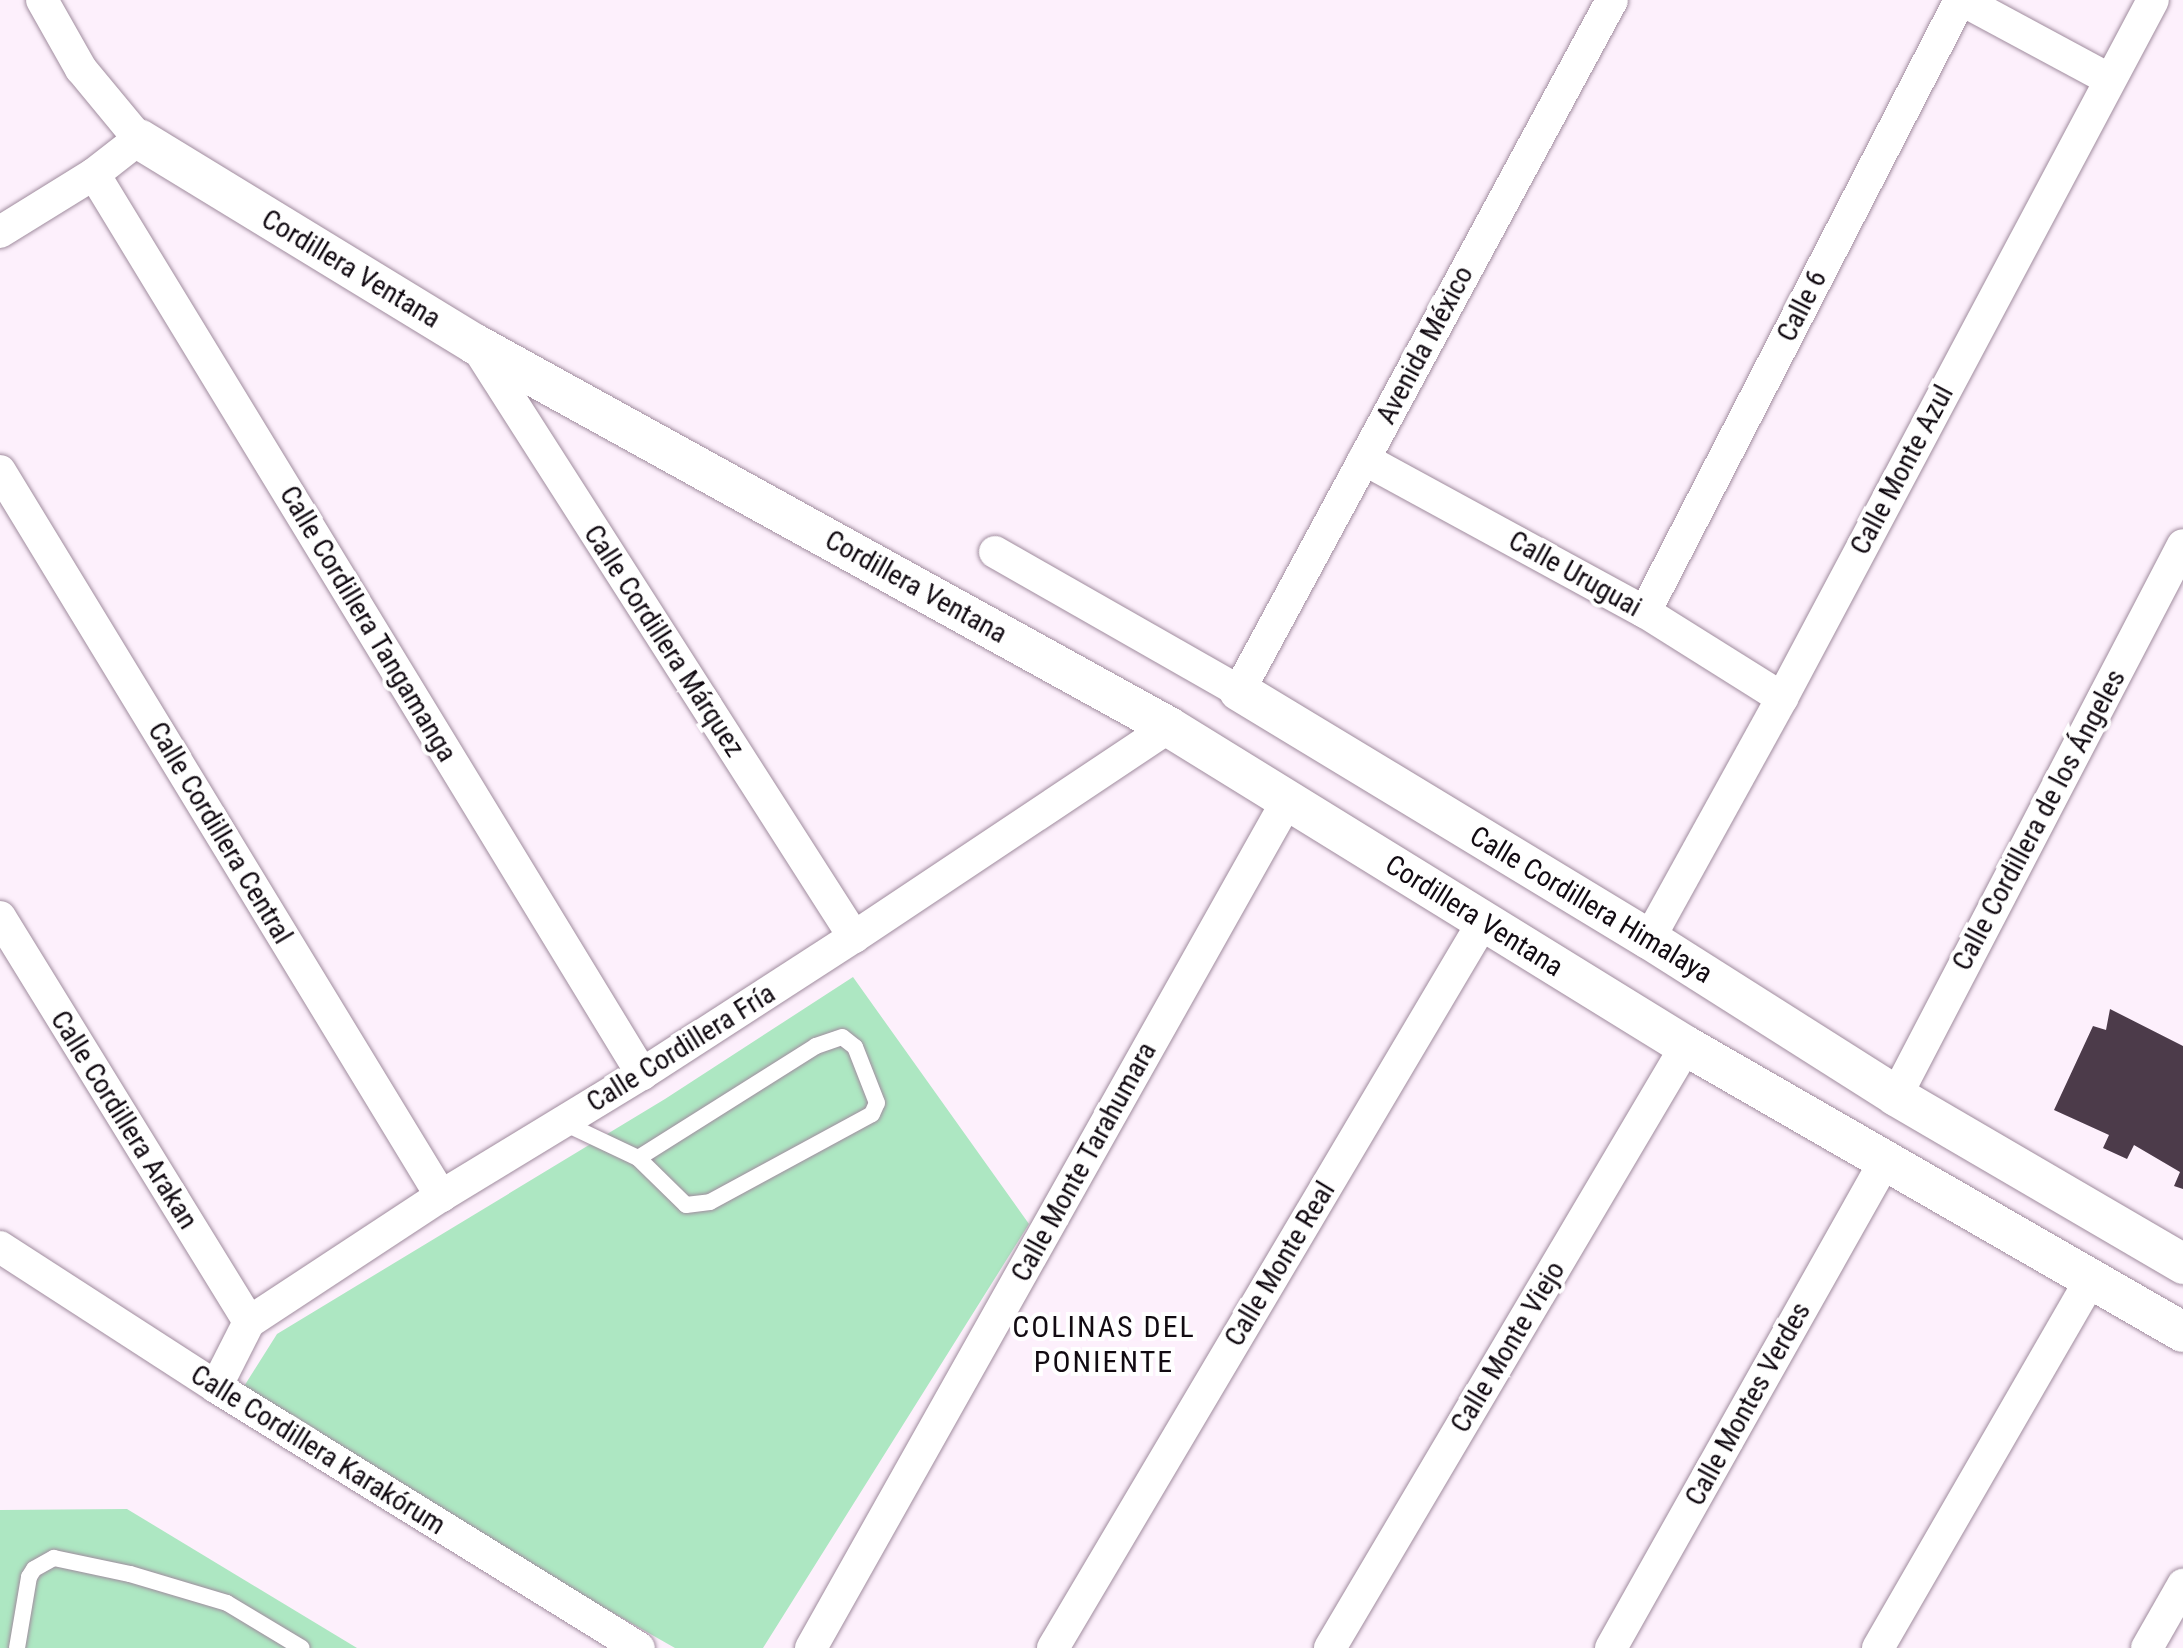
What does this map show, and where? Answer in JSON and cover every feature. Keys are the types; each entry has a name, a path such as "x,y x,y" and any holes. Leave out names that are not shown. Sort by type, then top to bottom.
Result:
{"street":[{"path":"0,232 94,174 139,139 81,69 42,0"},
{"name":"Avenida México","path":"1239,691 1612,0"},
{"path":"1961,0 2109,79"},
{"name":"Calle 6","path":"1645,612 1961,0"},
{"name":"Calle Monte Azul","path":"1649,939 1782,698 2153,0"},
{"name":"Cordillera Ventana","path":"139,139 475,344 1169,727 1686,1046"},
{"name":"Calle Cordillera Tangamanga","path":"94,174 642,1074"},
{"name":"Calle Cordillera Márquez","path":"475,344 854,937"},
{"name":"Calle Uruguai","path":"1364,459 1645,612 1782,698"},
{"name":"Calle Cordillera Central","path":"0,471 441,1196"},
{"name":"Calle Cordillera de los Ángeles","path":"1896,1096 2183,545"},
{"name":"Calle Cordillera Himalaya","path":"995,552 1239,691 1649,939 1896,1096 2183,1264"},
{"name":"Calle Cordillera Fría","path":"216,1387 249,1322 441,1196 642,1074 854,937 1169,727"},
{"name":"Calle Monte Tarahumara","path":"811,1648 1287,801"},
{"name":"Calle Cordillera Arakan","path":"0,917 249,1322"},
{"name":"Calle Monte Real","path":"1053,1648 1483,922"},
{"path":"1686,1046 2183,1332"},
{"name":"Calle Monte Viejo","path":"1330,1648 1686,1046"},
{"name":"Calle Montes Verdes","path":"1611,1648 1885,1161"},
{"name":"Calle Cordillera Karakórum","path":"0,1247 216,1387 639,1648"},
{"path":"1878,1648 2091,1279"},
{"path":"2147,1648 2183,1585"}],"lane":[{"path":"562,1122 638,1158 686,1205 710,1202 872,1114 877,1103 855,1047 842,1037 816,1046 638,1158"},
{"path":"17,1648 29,1577 34,1569 54,1558 130,1574 227,1603 302,1648"}],"green space":[{"path":"853,977 1029,1224 763,1648 675,1648 236,1399 277,1334 665,1099"},
{"path":"127,1509 357,1648 0,1648 0,1510"}],"building":[{"path":"2110,1009 2183,1046 2183,1189 2174,1186 2180,1172 2134,1145 2127,1159 2103,1148 2109,1135 2054,1110 2093,1026 2106,1030"}],"district":[{"name":"COLINAS DEL PONIENTE","path":"1104,1344"}]}
